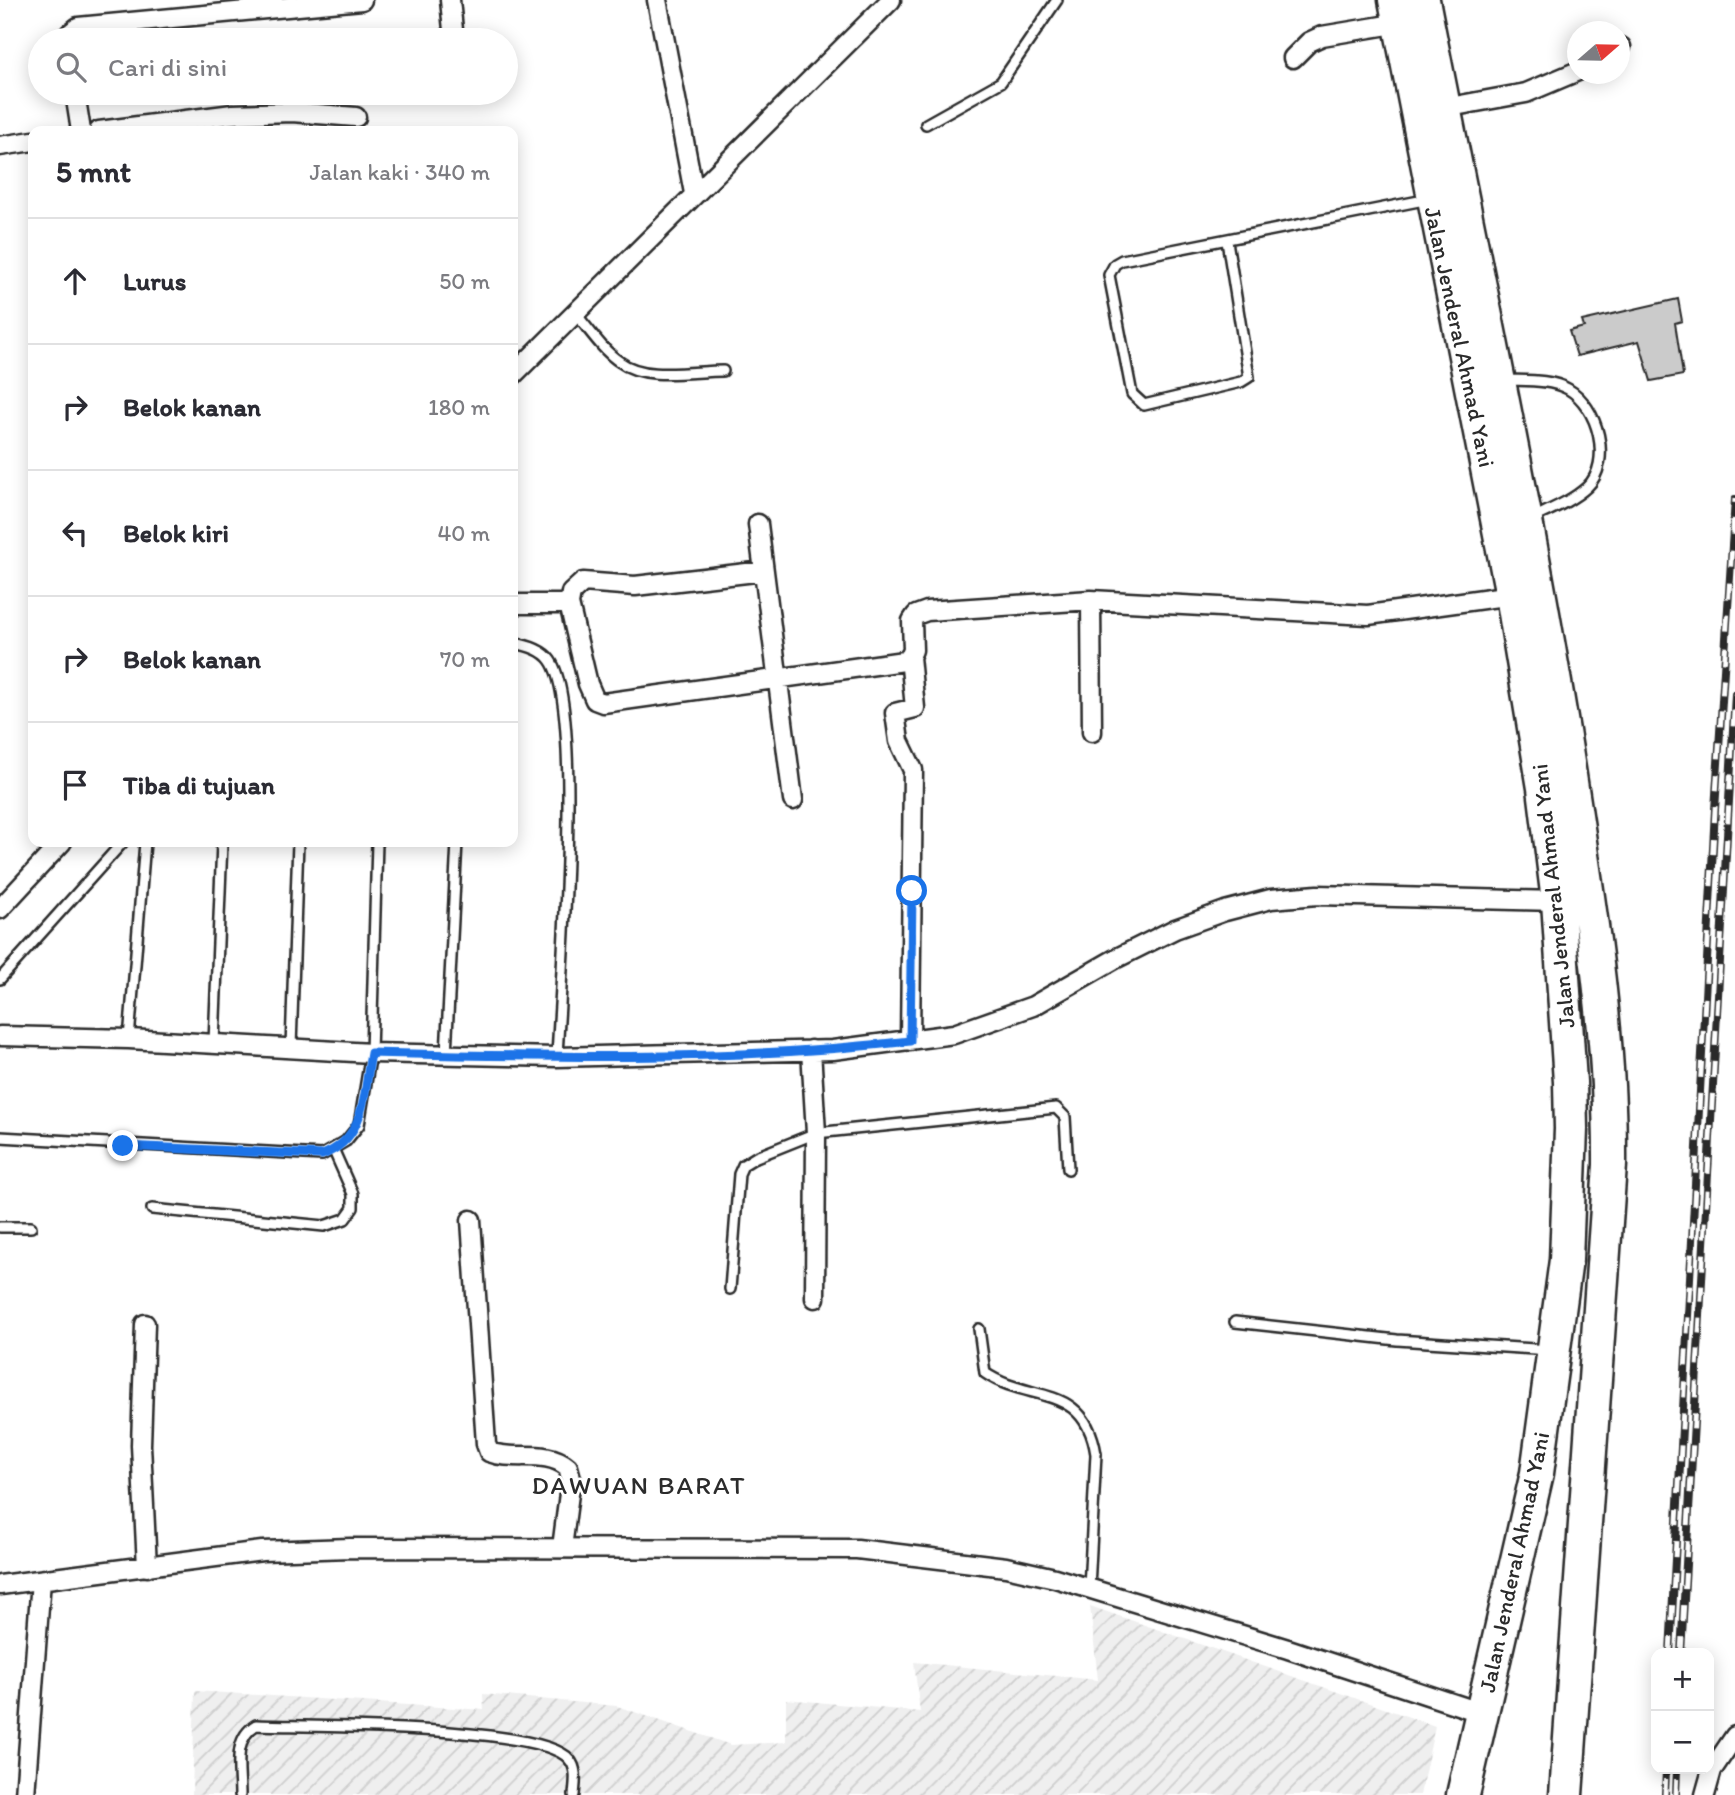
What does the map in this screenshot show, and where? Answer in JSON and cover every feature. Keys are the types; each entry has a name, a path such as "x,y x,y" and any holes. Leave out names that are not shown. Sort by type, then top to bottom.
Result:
{"highway":[{"name":"Jalan Jenderal Ahmad Yani","path":"1423,0 1444,108 1447,197 1544,788 1558,901 1571,1129 1566,1260 1530,1513 1464,1795"},
{"name":"Jalan Jenderal Ahmad Yani","path":"1398,11 1497,380 1553,664 1600,998 1610,1116 1603,1280 1566,1795"}],"street":[{"path":"77,28 362,0"},
{"path":"450,0 453,28"},
{"path":"657,0 694,193"},
{"path":"518,370 891,0"},
{"path":"1293,58 1309,42 1322,36 1398,11"},
{"path":"1444,108 1526,93 1567,75"},
{"path":"77,105 80,126"},
{"path":"291,105 292,112"},
{"path":"138,126 233,114 292,112 356,117"},
{"path":"0,146 28,142"},
{"path":"758,524 793,800"},
{"path":"764,571 635,586 583,582 571,593 569,604 588,684 595,700 603,703 777,681 904,661 910,657"},
{"path":"910,1041 912,770 899,741 895,713 915,708 910,657 913,650 912,621 916,615 927,611 1091,600 1368,615 1512,595"},
{"path":"1091,600 1092,733"},
{"path":"518,604 569,604"},
{"path":"0,909 57,847"},
{"path":"0,1035 214,1043 371,1053 557,1057 811,1051 954,1034 1033,1006 1115,958 1175,929 1225,911 1271,899 1317,895 1558,901"},
{"path":"811,1051 816,1133 816,1298"},
{"path":"471,1220 486,1444 489,1452 499,1456 550,1457 568,1467 571,1478 562,1548"},
{"path":"145,1324 141,1445 147,1567"},
{"path":"0,1585 262,1552 376,1547 857,1549 1006,1567 1089,1588 1482,1713"},
{"path":"25,1795 41,1580"},
{"path":"1705,1795 1712,1770 1735,1736"}],"lane":[{"path":"926,124 1001,82 1057,0"},
{"path":"1227,241 1250,377 1241,382 1144,405 1132,394 1109,275 1112,267 1122,260 1447,197"},
{"path":"575,313 608,352 632,369 646,372 723,371"},
{"path":"1497,380 1549,382 1568,389 1583,400 1594,421 1600,446 1598,472 1586,488 1525,522"},
{"path":"518,644 541,651 551,661 561,698 569,778 557,1057"},
{"path":"0,979 119,847"},
{"path":"129,1039 145,847"},
{"path":"214,1043 222,847"},
{"path":"291,1047 298,847"},
{"path":"0,1137 309,1155 334,1151 359,1125 371,1053 377,847"},
{"path":"446,1054 457,847"},
{"path":"730,1289 739,1174 743,1165 756,1157 816,1133 1056,1108 1065,1117 1068,1168"},
{"path":"152,1209 324,1226 338,1223 353,1208 353,1194 334,1151"},
{"path":"0,1227 31,1227"},
{"path":"1235,1322 1397,1340 1554,1350"},
{"path":"979,1329 985,1373 1010,1386 1062,1399 1088,1426 1096,1454 1089,1588"},
{"path":"240,1795 240,1739 256,1725 478,1734 545,1744 570,1760 576,1773 574,1795"}],"shaded area":[{"path":"1090,1606 1435,1726 1420,1795 192,1795 195,1691 484,1710 483,1694 617,1706 731,1745 786,1742 786,1699 920,1712 914,1662 1098,1680"}],"building":[{"path":"1678,299 1682,321 1675,323 1683,375 1651,381 1639,341 1577,356 1569,331 1584,327 1582,321"}],"railway":[{"path":"1670,1648 1715,810 1735,499"},
{"path":"1681,1648 1735,694"},
{"path":"1665,1795 1666,1774"},
{"path":"1676,1795 1677,1774"}],"district":[{"name":"DAWUAN BARAT","path":"639,1485"}],"route":[{"path":"123,1146 322,1155 334,1151 359,1125 371,1053 557,1057 833,1050 910,1041 912,891"}]}
